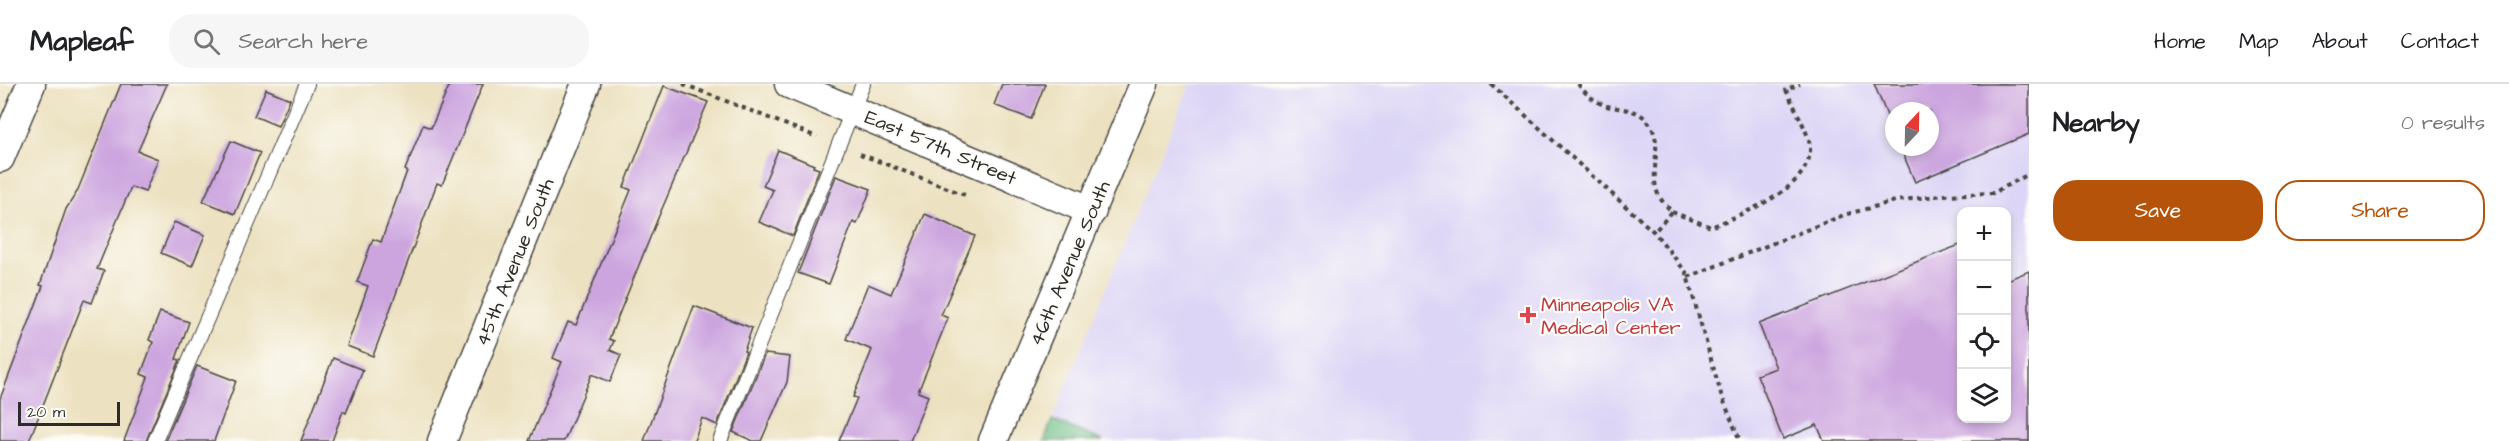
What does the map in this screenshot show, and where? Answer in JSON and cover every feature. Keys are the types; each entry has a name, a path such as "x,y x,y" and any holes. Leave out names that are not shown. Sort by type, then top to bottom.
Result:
{"street":[{"path":"0,158 31,84"},
{"name":"45th Avenue South","path":"442,441 586,84"},
{"name":"East 57th Street","path":"789,84 857,97 1092,211"},
{"name":"46th Avenue South","path":"993,441 1144,84"}],"lane":[{"path":"155,441 307,84"},
{"path":"720,441 857,97"}],"path":[{"path":"683,84 968,197"},
{"path":"1491,84 1654,232 1688,277 1721,394 1740,441"},
{"path":"1578,84 1584,92 1604,106 1634,110 1650,124 1656,136 1655,173 1658,195 1672,212 1711,227 1753,209 1793,184 1808,166 1810,145 1786,90 1800,84"},
{"path":"1688,277 1844,215 1895,201 1944,195 1993,193 2029,174"},
{"path":"1654,232 1672,212"}],"shaded area":[{"name":"Minneapolis VA Medical Center","path":"1190,84 2029,84 2029,441 1103,441 1052,420"}],"green space":[{"path":"1052,420 1103,441 1044,441"}],"building":[{"path":"121,84 167,84 138,151 158,159 145,192 131,187 97,269 104,271 92,303 84,300 29,441 0,441 0,399 43,286 40,285 66,209 77,192"},
{"path":"450,84 483,84 442,185 437,183 373,356 347,346 368,286 357,282 373,239 381,242 423,125 431,128"},
{"path":"1002,84 1045,84 1031,119 994,105"},
{"path":"1874,84 2029,84 2029,134 1915,182 1904,156 1939,156 1939,102 1885,102 1885,110"},
{"path":"664,86 708,102 609,339 614,341 610,350 621,355 610,382 592,374 564,441 529,441 562,362 553,358 568,322 576,325 631,190 624,187"},
{"path":"266,89 290,99 278,126 254,116"},
{"path":"231,141 260,153 235,214 203,201"},
{"path":"778,150 819,169 793,236 759,222 773,190 763,186"},
{"path":"836,176 871,189 857,224 853,222 829,284 798,273"},
{"path":"925,214 975,236 941,315 948,318 918,392 928,396 910,441 839,441 857,398 853,397 872,350 846,339 868,284 891,294"},
{"path":"174,222 205,235 192,266 161,253"},
{"path":"1957,246 1957,423 2011,423 2011,278 2029,271 2029,441 1824,441 1817,425 1783,439 1757,375 1776,368 1759,324"},
{"path":"694,306 752,328 744,351 746,352 717,425 702,418 694,441 644,441"},
{"path":"160,312 189,322 176,359 180,360 146,441 124,441 148,377 141,374 153,342 149,340"},
{"path":"765,354 790,357 787,382 761,441 753,441 733,432"},
{"path":"333,358 363,370 346,413 343,411 332,441 301,441"},
{"path":"197,366 236,381 214,441 165,441"}],"place":[{"name":"Minneapolis VA Medical Center","path":"1528,315"}]}
